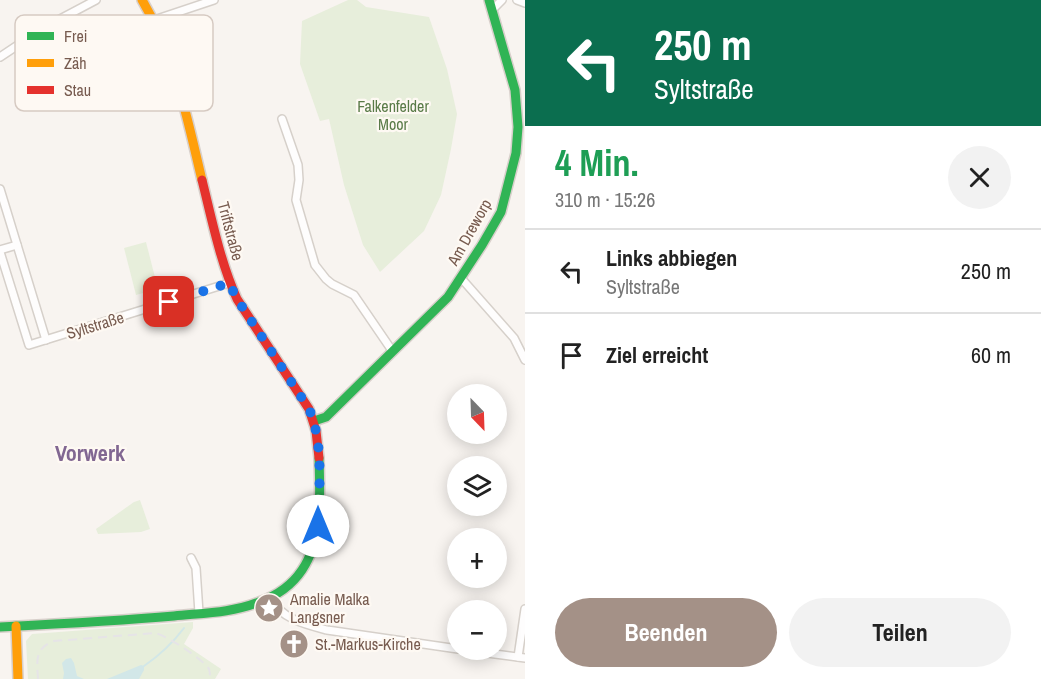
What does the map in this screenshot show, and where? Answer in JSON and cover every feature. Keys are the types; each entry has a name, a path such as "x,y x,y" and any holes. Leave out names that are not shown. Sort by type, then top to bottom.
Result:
{"street":[{"path":"68,15 96,0"},
{"name":"Triftstraße","path":"142,0 151,15"},
{"path":"169,15 214,0"},
{"name":"Am Dreworp","path":"314,421 326,417 448,297 501,212 516,153 518,127 515,90 489,0"},
{"path":"492,10 502,0"},
{"path":"517,0 525,3"},
{"path":"0,57 15,47"},
{"name":"Triftstraße","path":"0,627 155,617 255,604 270,598 296,578 307,563 314,545 318,526 319,499 318,441 314,421 309,409 237,299 229,283 185,111"},
{"path":"282,119 298,165 299,180 296,200 315,265 332,284 354,295 393,352"},
{"path":"0,189 46,340"},
{"path":"0,251 17,245"},
{"name":"Syltstraße","path":"0,251 29,345 229,283"},
{"path":"461,278 514,338 525,360"},
{"path":"191,558 196,568 199,613"},
{"path":"270,598 281,612 296,620 327,630 447,647"},
{"path":"507,655 522,657 525,609"},
{"path":"16,626 18,679"}],"green space":[{"name":"Falkenfelder Moor","path":"348,0 357,0 366,7 429,17 447,69 457,114 441,195 424,231 380,272 363,245 344,185 329,119 320,121 300,64 302,21"},
{"path":"146,242 158,289 136,295 124,248"},
{"path":"140,500 150,529 141,532 98,534 96,529"},
{"path":"193,622 193,628 184,644 221,669 215,679 28,679 26,641 32,634"}],"shaded area":[{"path":"71,658 77,676 84,679 63,679 62,663"},
{"path":"141,665 144,666 144,670 139,679 107,679"}],"waterway":[{"path":"144,666 166,649 184,628"}],"railway":[{"path":"38,679 38,656 43,648 54,641 155,633 176,643 206,665 210,679"}],"traffic: fast":[{"path":"314,421 326,417 448,297 501,212 516,153 518,127 515,90 489,0"},
{"path":"0,627 217,612 249,606 271,597 298,575 309,558 314,544 319,516 319,458"}],"traffic: slow":[{"path":"142,0 150,15"},
{"path":"185,111 202,180"},
{"path":"16,626 18,679"}],"traffic: jam":[{"path":"202,180 231,285 237,299 309,409 316,431 319,458"}],"place":[{"name":"Amalie Malka Langsner","path":"269,608"},
{"name":"St.-Markus-Kirche","path":"294,644"}],"district":[{"name":"Vorwerk","path":"90,453"}],"route":[{"path":"169,302 229,283 237,299 309,409 314,421 318,441 318,526"}]}
